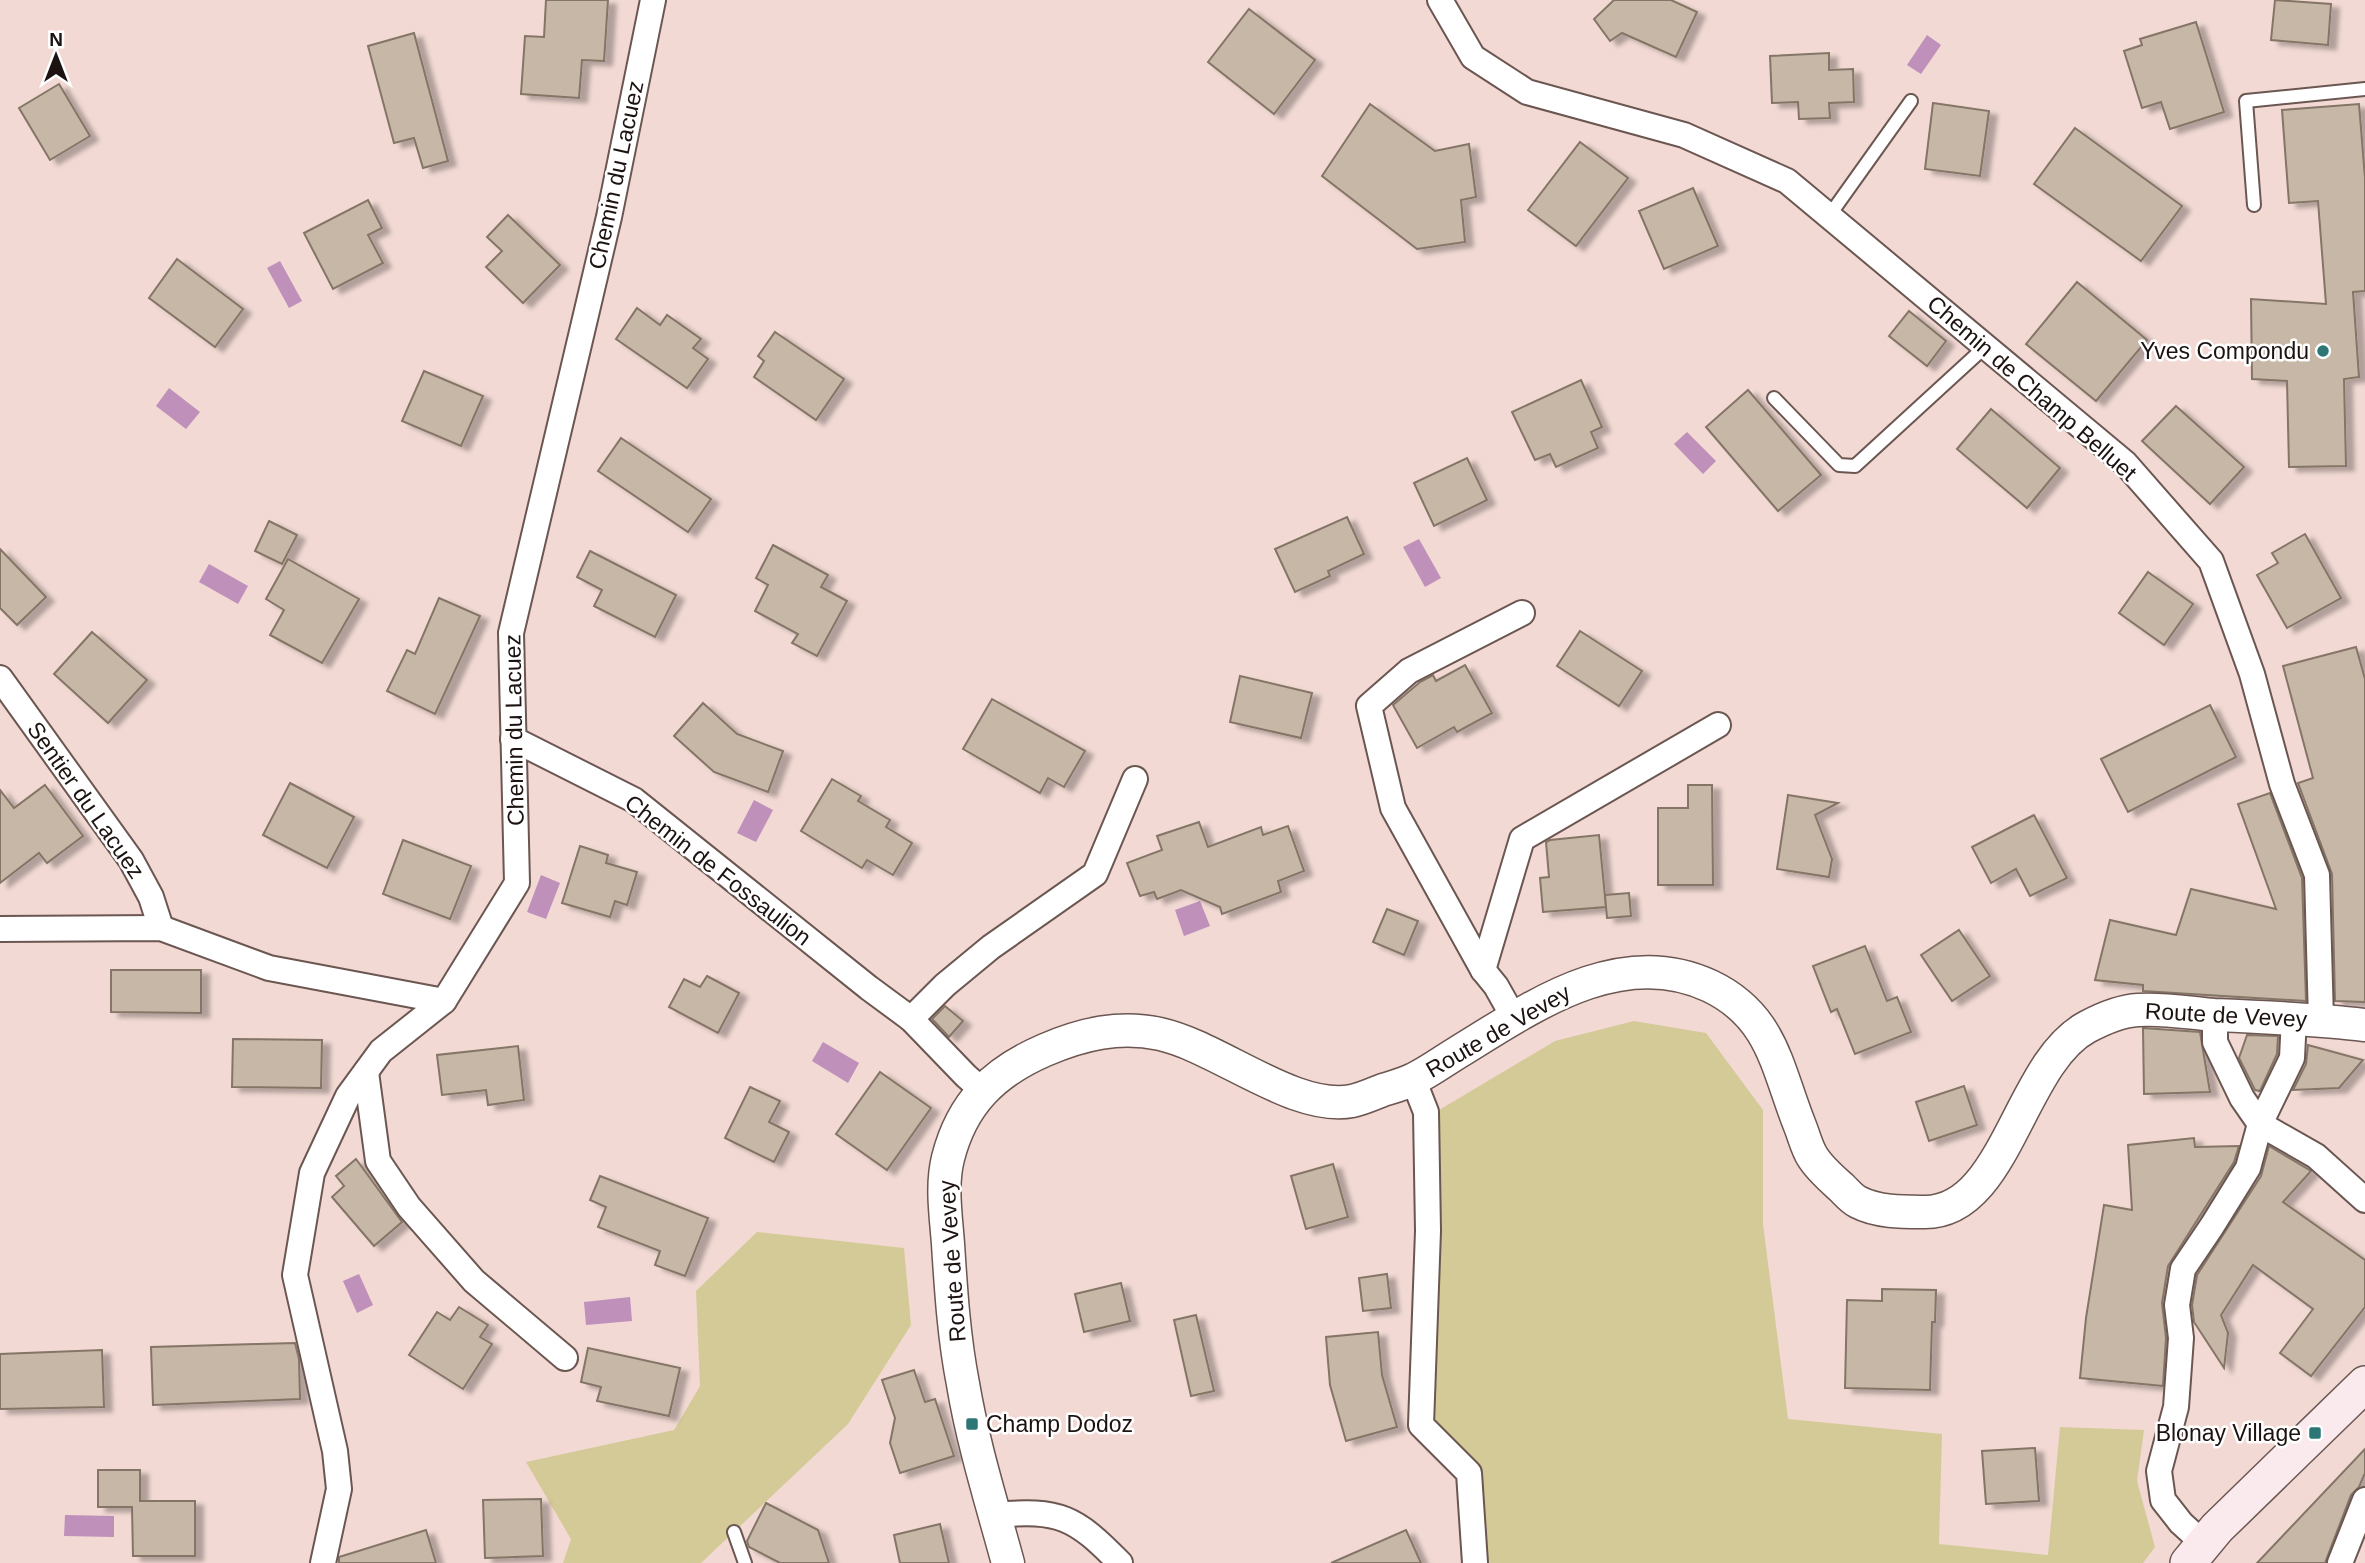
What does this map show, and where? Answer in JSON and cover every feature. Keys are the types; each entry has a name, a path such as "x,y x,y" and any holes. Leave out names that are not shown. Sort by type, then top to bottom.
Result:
{"main road":[{"path":"2196,1554 2217,1528 2365,1384"}],"street":[{"name":"Chemin du Lacuez","path":"323,1563 339,1489 335,1451 295,1275 312,1172 348,1096 382,1051 444,1001 517,883 511,633 609,217 653,0"},
{"name":"Chemin de Champ Belluet","path":"1440,0 1473,57 1527,92 1684,135 1787,181 2126,463 2211,561 2252,674 2282,784 2317,875 2307,1018 2292,1058 2260,1125 2248,1168 2183,1269 2177,1305 2181,1338 2176,1407 2160,1471 2163,1500 2181,1523 2196,1554"},
{"path":"1514,1018 1496,986 1483,970 1393,808 1369,706 1409,671 1522,613"},
{"name":"Sentier du Lacuez","path":"0,678 131,860 151,897 161,928"},
{"path":"1483,970 1522,839 1718,725"},
{"name":"Chemin de Fossaulion","path":"513,739 634,800 858,980 911,1019 982,1090"},
{"path":"911,1019 945,985 991,947 1095,874 1135,779"},
{"path":"0,929 161,928 270,968 444,1001"},
{"name":"Route de Vevey","path":"1008,1563 963,1387 950,1287 944,1185 949,1152 958,1129 982,1090 1003,1072 1059,1044 1103,1030 1163,1034 1204,1049 1288,1090 1318,1100 1350,1102 1413,1080 1514,1018 1585,982 1627,972 1670,974 1711,986 1733,1000 1751,1017 1776,1055 1792,1106 1813,1158 1833,1180 1858,1202 1889,1211 1932,1213 1966,1199 1993,1167 2028,1098 2064,1042 2087,1027 2110,1017 2137,1010 2307,1018 2365,1025"},
{"path":"2214,1014 2214,1042 2242,1098 2260,1125 2316,1156 2365,1200"},
{"path":"366,1072 378,1161 409,1207 474,1281 565,1358"},
{"name":"Route de Vevey","path":"1413,1080 1426,1112 1428,1231 1421,1425 1469,1473 1475,1563"},
{"path":"2340,1563 2365,1500"},
{"path":"995,1515 1031,1512 1060,1516 1092,1534 1120,1563"}],"lane":[{"path":"2255,205 2246,101 2365,89"},
{"path":"1829,216 1911,101"},
{"path":"1774,398 1839,465 1855,466 1986,346"},
{"path":"734,1532 745,1563"}],"shaded area":[{"path":"1927,35 1941,45 1921,74 1907,65"},
{"path":"280,261 302,301 289,308 267,268"},
{"path":"169,388 200,412 186,429 156,406"},
{"path":"1687,432 1716,461 1703,474 1674,444"},
{"path":"1419,539 1441,578 1425,587 1403,547"},
{"path":"209,564 248,586 238,604 199,582"},
{"path":"754,800 773,810 756,842 737,833"},
{"path":"541,875 560,883 546,919 527,912"},
{"path":"1200,901 1210,926 1184,936 1175,910"},
{"path":"1634,1021 1706,1033 1763,1110 1763,1224 1788,1419 1942,1434 1939,1544 2048,1555 2060,1427 2144,1430 2137,1481 2155,1547 2143,1563 1480,1563 1470,1482 1433,1448 1419,1122 1555,1041"},
{"path":"823,1042 859,1063 848,1083 812,1061"},
{"path":"757,1232 904,1248 911,1325 848,1424 701,1563 563,1563 571,1539 526,1462 674,1430 700,1386 696,1291"},
{"path":"359,1274 373,1305 357,1313 343,1281"},
{"path":"630,1297 632,1321 586,1325 584,1302"},
{"path":"65,1515 114,1516 114,1537 64,1536"}],"building":[{"path":"546,0 608,0 604,61 582,60 579,98 521,94 525,36 544,37"},
{"path":"1614,0 1671,0 1697,12 1676,57 1622,33 1610,41 1594,19"},
{"path":"2275,0 2331,4 2328,45 2271,40"},
{"path":"1249,9 1315,60 1274,114 1208,62"},
{"path":"2196,22 2224,112 2170,129 2161,102 2142,108 2124,51 2142,45 2140,39"},
{"path":"414,33 448,161 423,168 414,138 394,143 368,46"},
{"path":"1829,53 1829,70 1853,69 1854,102 1829,103 1830,118 1799,119 1798,102 1772,103 1770,56"},
{"path":"59,84 90,136 50,160 19,108"},
{"path":"1933,103 1989,111 1980,176 1925,169"},
{"path":"1370,104 1435,151 1469,144 1476,197 1461,200 1465,242 1417,249 1322,176"},
{"path":"2359,104 2365,178 2365,291 2353,292 2359,377 2344,379 2346,466 2289,467 2287,381 2252,379 2251,299 2326,304 2318,201 2289,203 2282,110"},
{"path":"2075,128 2182,206 2141,261 2034,184"},
{"path":"1580,142 1628,178 1576,246 1528,210"},
{"path":"1693,188 1718,246 1664,269 1639,211"},
{"path":"368,200 382,228 368,235 383,263 333,289 304,233"},
{"path":"508,215 560,265 523,303 486,267 502,251 487,237"},
{"path":"177,259 243,309 215,347 149,298"},
{"path":"2077,282 2147,340 2096,401 2026,344"},
{"path":"637,308 660,325 667,315 701,339 693,348 708,359 687,388 616,339"},
{"path":"1909,311 1946,341 1927,366 1889,336"},
{"path":"775,332 844,379 816,420 754,377 764,361 758,356"},
{"path":"424,371 483,396 461,446 402,421"},
{"path":"1581,380 1602,427 1591,432 1598,448 1556,467 1550,454 1535,460 1512,412"},
{"path":"1748,390 1821,475 1778,511 1706,427"},
{"path":"2176,406 2244,467 2210,504 2142,441"},
{"path":"1991,409 2060,468 2027,508 1957,449"},
{"path":"621,438 711,499 688,532 598,471"},
{"path":"1467,458 1487,500 1434,526 1414,483"},
{"path":"1347,517 1364,554 1328,571 1330,576 1295,592 1275,549"},
{"path":"269,521 297,535 282,564 255,551"},
{"path":"2305,534 2341,598 2287,628 2257,575 2278,563 2272,553"},
{"path":"773,545 828,575 821,587 847,601 817,656 792,643 798,634 755,611 768,585 756,578"},
{"path":"0,549 46,597 17,625 0,608"},
{"path":"590,551 676,595 655,637 594,606 602,590 577,577"},
{"path":"288,559 359,599 322,663 270,635 284,610 266,599"},
{"path":"2148,572 2193,604 2164,645 2119,613"},
{"path":"439,598 480,616 435,714 387,691 407,650 415,654"},
{"path":"1580,631 1642,671 1619,706 1557,666"},
{"path":"92,632 147,680 108,723 54,674"},
{"path":"2356,647 2365,679 2365,1002 2335,1001 2332,874 2298,783 2313,778 2283,666"},
{"path":"1465,665 1492,713 1457,732 1454,727 1417,748 1393,705 1420,682 1433,675 1436,681"},
{"path":"1240,676 1312,693 1301,738 1230,722"},
{"path":"992,699 1085,751 1064,787 1048,778 1040,793 963,749"},
{"path":"703,703 737,734 783,751 768,792 714,772 674,736"},
{"path":"2210,705 2236,757 2128,812 2101,759"},
{"path":"832,779 861,796 858,801 890,820 886,827 912,843 893,875 867,860 862,868 801,831"},
{"path":"290,783 354,817 327,868 263,835"},
{"path":"45,785 83,836 47,863 39,853 0,883 0,790 14,808"},
{"path":"1688,785 1712,785 1713,885 1658,885 1658,808 1688,808"},
{"path":"2270,793 2302,878 2306,1001 2143,991 2143,985 2095,980 2110,920 2176,935 2191,889 2276,909 2238,804"},
{"path":"1788,795 1838,803 1815,815 1832,859 1829,877 1777,869"},
{"path":"2034,815 2067,878 2030,896 2016,869 1991,883 1972,847"},
{"path":"1199,822 1208,847 1261,827 1263,835 1288,826 1304,871 1278,881 1281,892 1222,914 1220,907 1181,890 1157,899 1154,892 1140,896 1127,863 1162,850 1157,836"},
{"path":"1599,835 1606,907 1543,912 1540,878 1549,877 1546,842"},
{"path":"403,840 471,866 450,919 383,894"},
{"path":"580,846 608,855 606,863 637,872 627,905 615,901 610,917 562,903"},
{"path":"1629,893 1631,916 1607,918 1605,895"},
{"path":"1387,909 1418,921 1404,955 1373,942"},
{"path":"1959,930 1990,976 1952,1001 1921,955"},
{"path":"1865,946 1887,1001 1897,997 1911,1032 1855,1054 1837,1009 1831,1012 1813,966"},
{"path":"111,970 201,970 201,1013 111,1012"},
{"path":"707,976 739,993 718,1033 669,1007 684,979 700,987"},
{"path":"945,1006 963,1021 949,1037 932,1019"},
{"path":"2143,1028 2200,1032 2210,1092 2144,1094"},
{"path":"2247,1035 2278,1036 2277,1054 2260,1091 2255,1090 2239,1058"},
{"path":"233,1039 322,1040 321,1088 232,1087"},
{"path":"2308,1045 2363,1060 2339,1088 2293,1090 2306,1064"},
{"path":"518,1046 524,1100 488,1105 486,1090 442,1095 437,1055"},
{"path":"880,1072 931,1108 887,1170 836,1134"},
{"path":"1964,1086 1977,1125 1929,1141 1916,1102"},
{"path":"750,1087 780,1101 769,1122 789,1132 774,1162 725,1138"},
{"path":"2194,1138 2195,1147 2239,1146 2234,1162 2168,1266 2162,1303 2166,1338 2163,1386 2080,1378 2086,1318 2104,1205 2132,1210 2128,1145"},
{"path":"2269,1146 2311,1171 2283,1202 2365,1260 2365,1307 2311,1376 2280,1353 2313,1309 2253,1265 2221,1315 2228,1333 2224,1368 2194,1322 2192,1305 2197,1275 2261,1176"},
{"path":"356,1159 402,1222 374,1246 332,1197 344,1186 336,1176"},
{"path":"1333,1164 1348,1217 1306,1229 1291,1176"},
{"path":"600,1176 708,1218 685,1276 655,1265 660,1251 598,1227 606,1207 590,1200"},
{"path":"1387,1274 1391,1308 1363,1311 1359,1278"},
{"path":"1121,1283 1130,1321 1084,1332 1075,1294"},
{"path":"1882,1289 1936,1290 1930,1390 1845,1388 1847,1300 1882,1301"},
{"path":"459,1307 488,1325 480,1337 492,1344 463,1389 409,1355 437,1312 450,1320"},
{"path":"1196,1315 1214,1391 1191,1396 1174,1320"},
{"path":"1378,1332 1382,1375 1397,1427 1346,1441 1330,1385 1326,1337"},
{"path":"295,1343 299,1359 300,1399 153,1405 151,1347"},
{"path":"588,1348 680,1368 669,1416 597,1401 601,1387 581,1382"},
{"path":"102,1350 104,1407 0,1409 0,1354"},
{"path":"914,1370 925,1402 935,1399 954,1456 900,1473 890,1443 895,1418 882,1380"},
{"path":"2035,1448 2039,1501 1986,1504 1982,1451"},
{"path":"2365,1449 2365,1473 2359,1487 2351,1495 2325,1563 2257,1563"},
{"path":"98,1470 140,1470 140,1501 195,1501 195,1556 133,1556 132,1507 98,1507"},
{"path":"541,1499 543,1556 485,1558 483,1500"},
{"path":"766,1503 818,1530 829,1563 780,1563 749,1547 747,1541"},
{"path":"940,1524 949,1563 900,1563 894,1535"},
{"path":"426,1530 436,1563 339,1563 339,1557"},
{"path":"1406,1530 1421,1563 1331,1563"}],"place":[{"name":"Yves Compondu","path":"2323,351"},
{"name":"Champ Dodoz","path":"972,1424"},
{"name":"Blonay Village","path":"2315,1433"}]}
